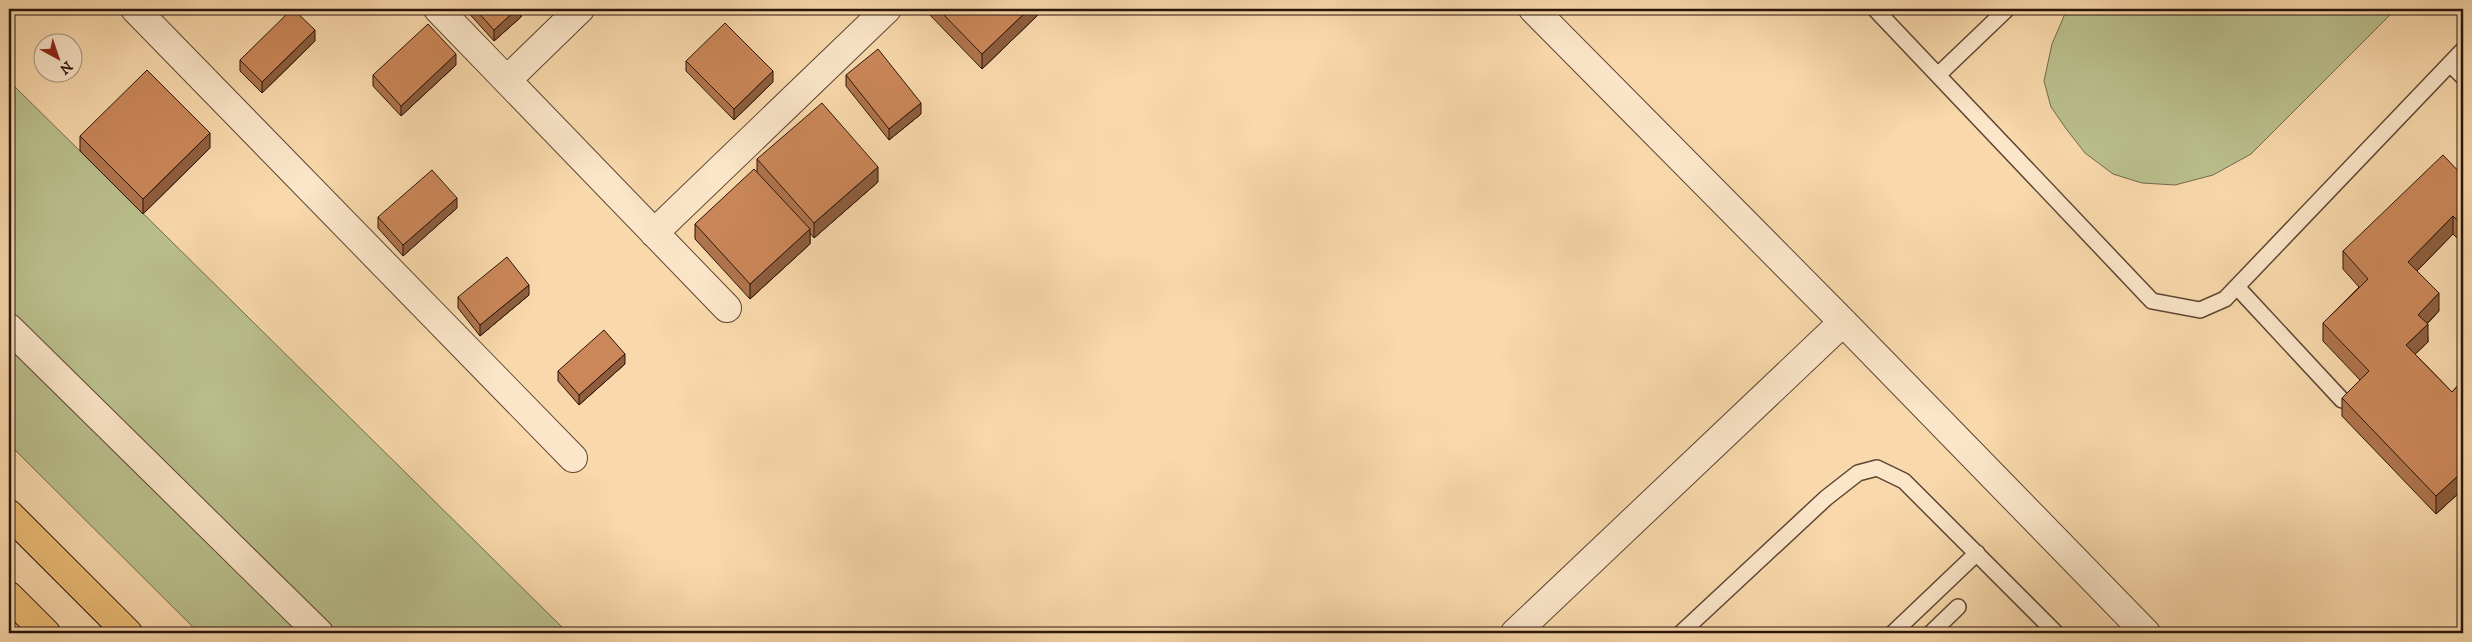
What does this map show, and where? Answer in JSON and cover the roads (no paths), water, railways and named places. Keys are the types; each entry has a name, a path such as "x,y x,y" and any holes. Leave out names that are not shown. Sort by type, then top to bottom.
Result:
{"highway":[{"path":"9,514 128,633"},
{"path":"9,596 46,633"}],"street":[{"path":"135,9 573,458"},
{"path":"438,9 727,308"},
{"path":"507,80 580,9"},
{"path":"654,233 887,9"},
{"path":"1533,9 1843,322 2146,633"},
{"path":"1514,633 1843,322"},
{"path":"9,328 319,633"}],"lane":[{"path":"1875,9 2152,301 2200,310 2225,299 2463,50"},
{"path":"1938,75 2007,9"},
{"path":"2450,64 2463,77"},
{"path":"2237,287 2342,400"},
{"path":"1681,633 1826,498 1858,473 1877,468 1904,481 2056,633"},
{"path":"1893,633 1977,553"},
{"path":"1931,633 1958,607"}]}
